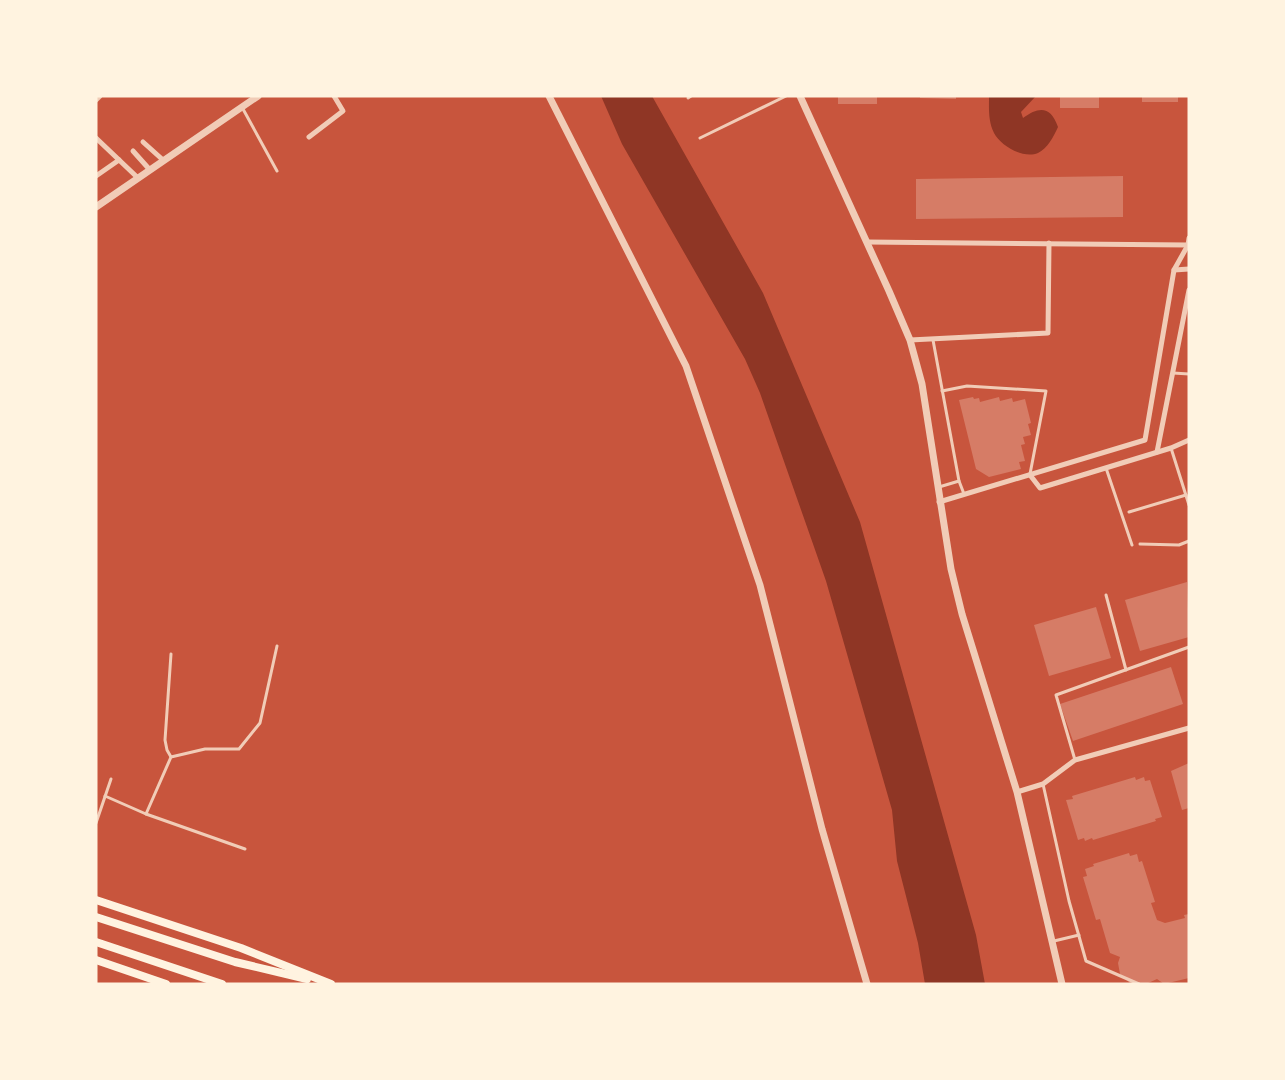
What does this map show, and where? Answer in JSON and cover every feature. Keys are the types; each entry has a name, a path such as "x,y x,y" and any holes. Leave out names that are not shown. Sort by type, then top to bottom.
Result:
{"main road":[{"path":"96,900 241,948 330,984"},
{"path":"96,917 235,962 330,984"},
{"path":"96,942 222,984"},
{"path":"96,960 166,984"}],"street":[{"path":"96,100 100,96"},
{"path":"96,207 258,96"},
{"path":"309,137 343,111 334,96"},
{"path":"549,96 687,366 760,585 822,829 867,984"},
{"path":"800,96 910,340 922,384 951,569 962,614 1017,792 1062,984"},
{"path":"96,138 138,178"},
{"path":"143,142 163,160"},
{"path":"133,151 150,170"},
{"path":"96,176 119,160"},
{"path":"939,502 1145,440 1174,270 1188,245 1189,238"},
{"path":"867,243 1188,245"},
{"path":"910,340 1048,333 1049,243"},
{"path":"1174,270 1189,269"},
{"path":"1157,452 1189,290"},
{"path":"1030,475 1040,488 1105,466 1171,448 1189,440"},
{"path":"1017,792 1043,784 1075,760 1189,728"}],"lane":[{"path":"700,138 786,96"},
{"path":"242,107 277,171"},
{"path":"933,339 958,481 965,496"},
{"path":"1173,373 1189,374"},
{"path":"942,391 967,387 1046,391 1030,475"},
{"path":"1171,448 1189,505"},
{"path":"1105,466 1132,545"},
{"path":"937,488 958,481"},
{"path":"1129,512 1186,495"},
{"path":"1140,544 1179,545 1189,542"},
{"path":"1106,595 1126,670"},
{"path":"171,757 205,749 239,750 260,723 277,646"},
{"path":"1075,760 1056,695 1189,647"},
{"path":"171,654 165,740 171,757"},
{"path":"146,814 171,757"},
{"path":"96,823 111,779"},
{"path":"1043,784 1086,961 1139,984"},
{"path":"105,796 146,814 245,849"},
{"path":"1053,942 1079,935"}],"shaded area":[{"path":"601,96 652,96 763,293 860,522 976,935 985,984 925,984 918,943 897,861 892,810 826,581 760,393 745,359 622,144"},
{"path":"989,96 1036,96 1021,112 1023,118 1039,110 1052,115 1058,127 1047,145 1038,153 1032,154 1019,153 1007,147 994,133 989,115"}],"building":[{"path":"838,96 877,96 877,104 838,104"},
{"path":"920,96 956,96 956,99 920,98"},
{"path":"1060,96 1099,96 1099,108 1060,108"},
{"path":"1142,96 1178,96 1178,102 1142,102"},
{"path":"1123,176 1123,217 916,219 916,179"},
{"path":"973,397 974,399 979,398 980,402 999,397 1000,401 1012,398 1013,402 1025,399 1031,423 1028,424 1031,435 1023,437 1025,444 1021,445 1025,461 1019,462 1021,469 989,477 976,469 959,400"},
{"path":"1187,582 1189,637 1140,651 1125,600"},
{"path":"1096,607 1111,658 1049,676 1034,625"},
{"path":"1171,667 1183,704 1073,741 1060,704"},
{"path":"1189,763 1189,808 1182,810 1171,771"},
{"path":"1135,777 1136,780 1144,777 1145,781 1150,780 1162,817 1155,819 1156,821 1093,840 1092,838 1085,841 1084,838 1078,840 1066,800 1073,799 1072,796"},
{"path":"1129,853 1130,856 1137,854 1139,862 1142,861 1155,902 1151,903 1157,920 1165,923 1185,918 1184,915 1189,914 1189,978 1164,984 1157,979 1146,984 1131,984 1120,974 1118,963 1120,957 1110,953 1100,919 1096,920 1083,877 1087,876 1085,869 1094,866 1093,864"}]}
